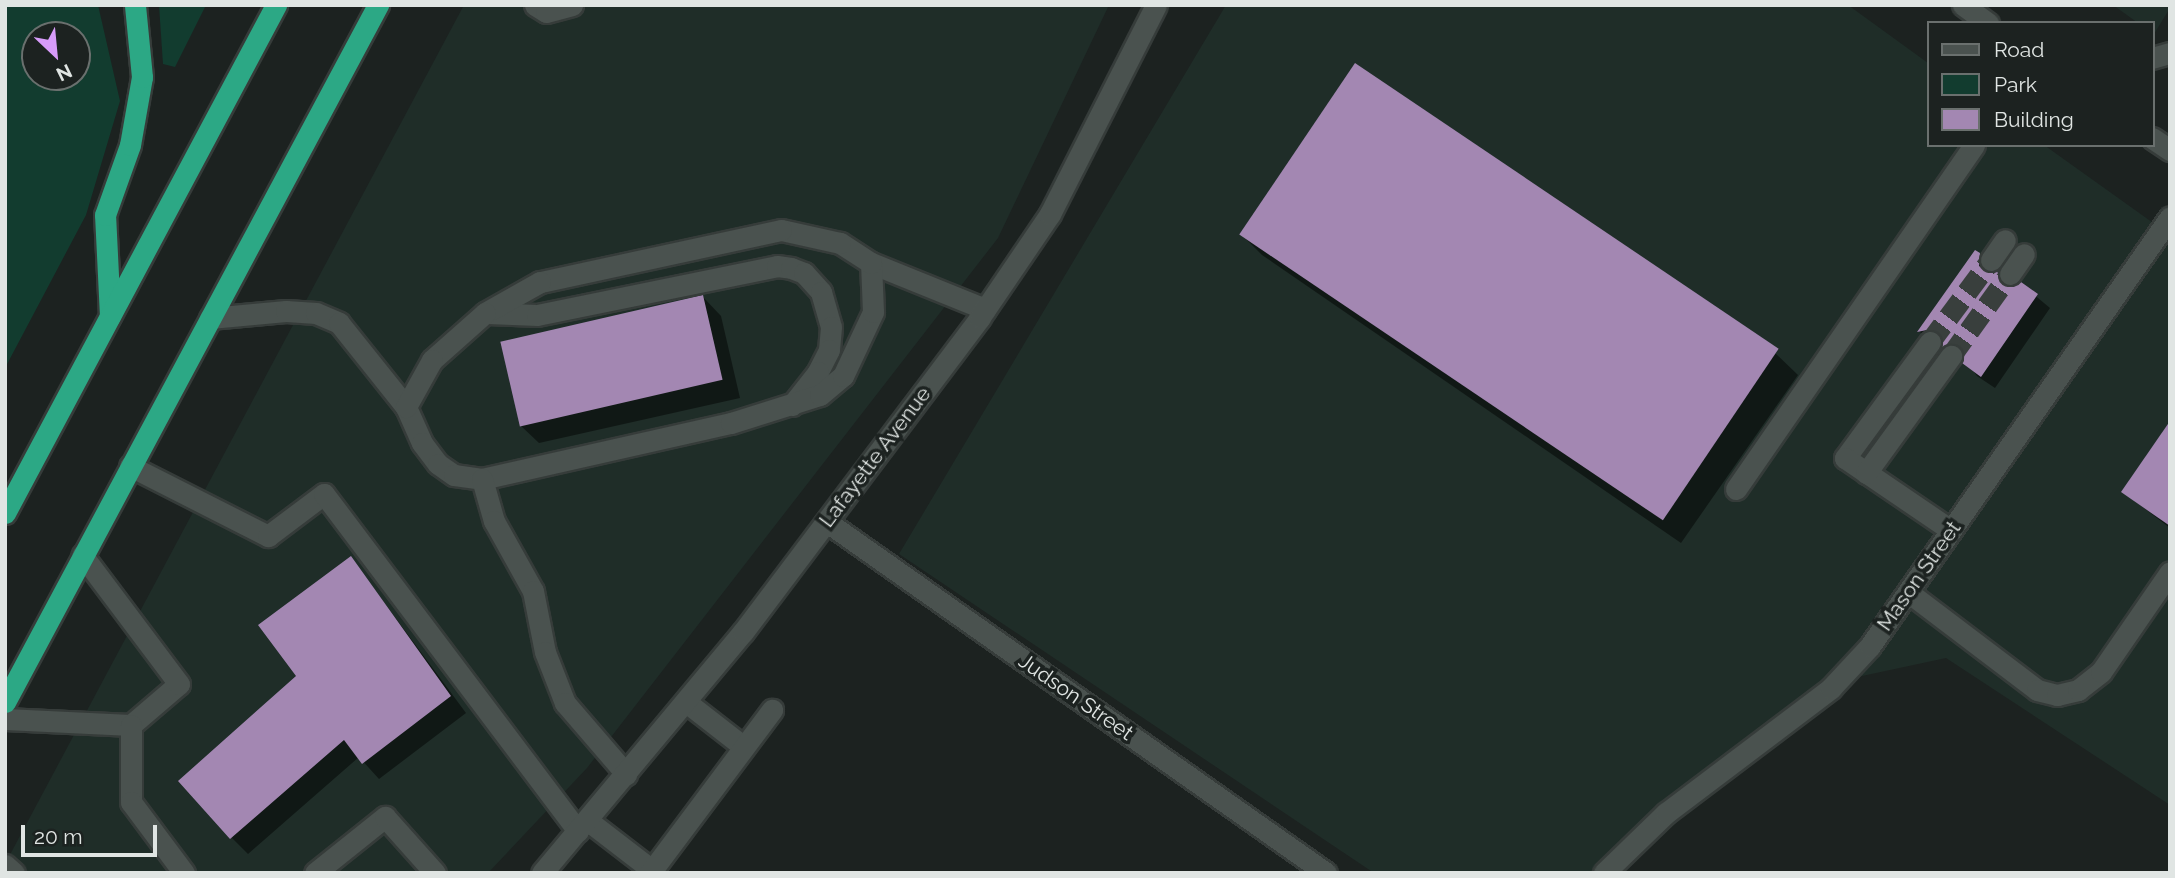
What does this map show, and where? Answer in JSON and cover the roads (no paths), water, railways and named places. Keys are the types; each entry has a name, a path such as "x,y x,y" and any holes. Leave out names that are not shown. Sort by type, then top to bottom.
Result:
{"highway":[{"path":"110,317 105,215 130,145 142,77 135,5"},
{"path":"5,513 275,5"},
{"path":"5,702 378,5"}],"street":[{"path":"535,5 546,12 572,5"},
{"name":"Lafayette Avenue","path":"542,873 685,702 827,522 985,309 1050,214 1156,5"},
{"path":"1963,5 1985,21"},
{"path":"2154,139 2170,150"},
{"path":"1736,489 1973,147"},
{"name":"Mason Street","path":"1604,873 1666,813 1831,688 1870,646 2170,217"},
{"path":"407,407 432,360 485,313 540,282 781,230 840,243 871,262 985,309"},
{"path":"1991,260 2005,240"},
{"path":"2010,274 2024,254"},
{"path":"210,318 296,312 316,313 338,323 407,407 422,443 438,464 454,475 482,479 790,407 828,389 843,376 856,354 873,312 871,262"},
{"path":"485,313 537,315 777,266 791,268 804,273 821,292 831,327 829,350 818,372 790,407"},
{"path":"1930,342 1845,458 1951,530"},
{"path":"1866,472 1951,356"},
{"path":"130,466 268,536 324,494 583,825 651,871 772,710"},
{"path":"482,479 494,521 533,591 545,652 565,704 626,774"},
{"name":"Judson Street","path":"827,522 1326,873"},
{"path":"5,719 131,725 179,684 82,555"},
{"path":"1908,592 2037,690 2057,695 2078,690 2101,672 2170,572"},
{"path":"685,702 744,747"},
{"path":"131,725 131,802 184,873"},
{"path":"315,873 384,817 435,873"},
{"path":"5,864 14,873"}],"tunnel":[{"path":"1930,342 1991,260"},
{"path":"1951,356 2010,274"}]}
